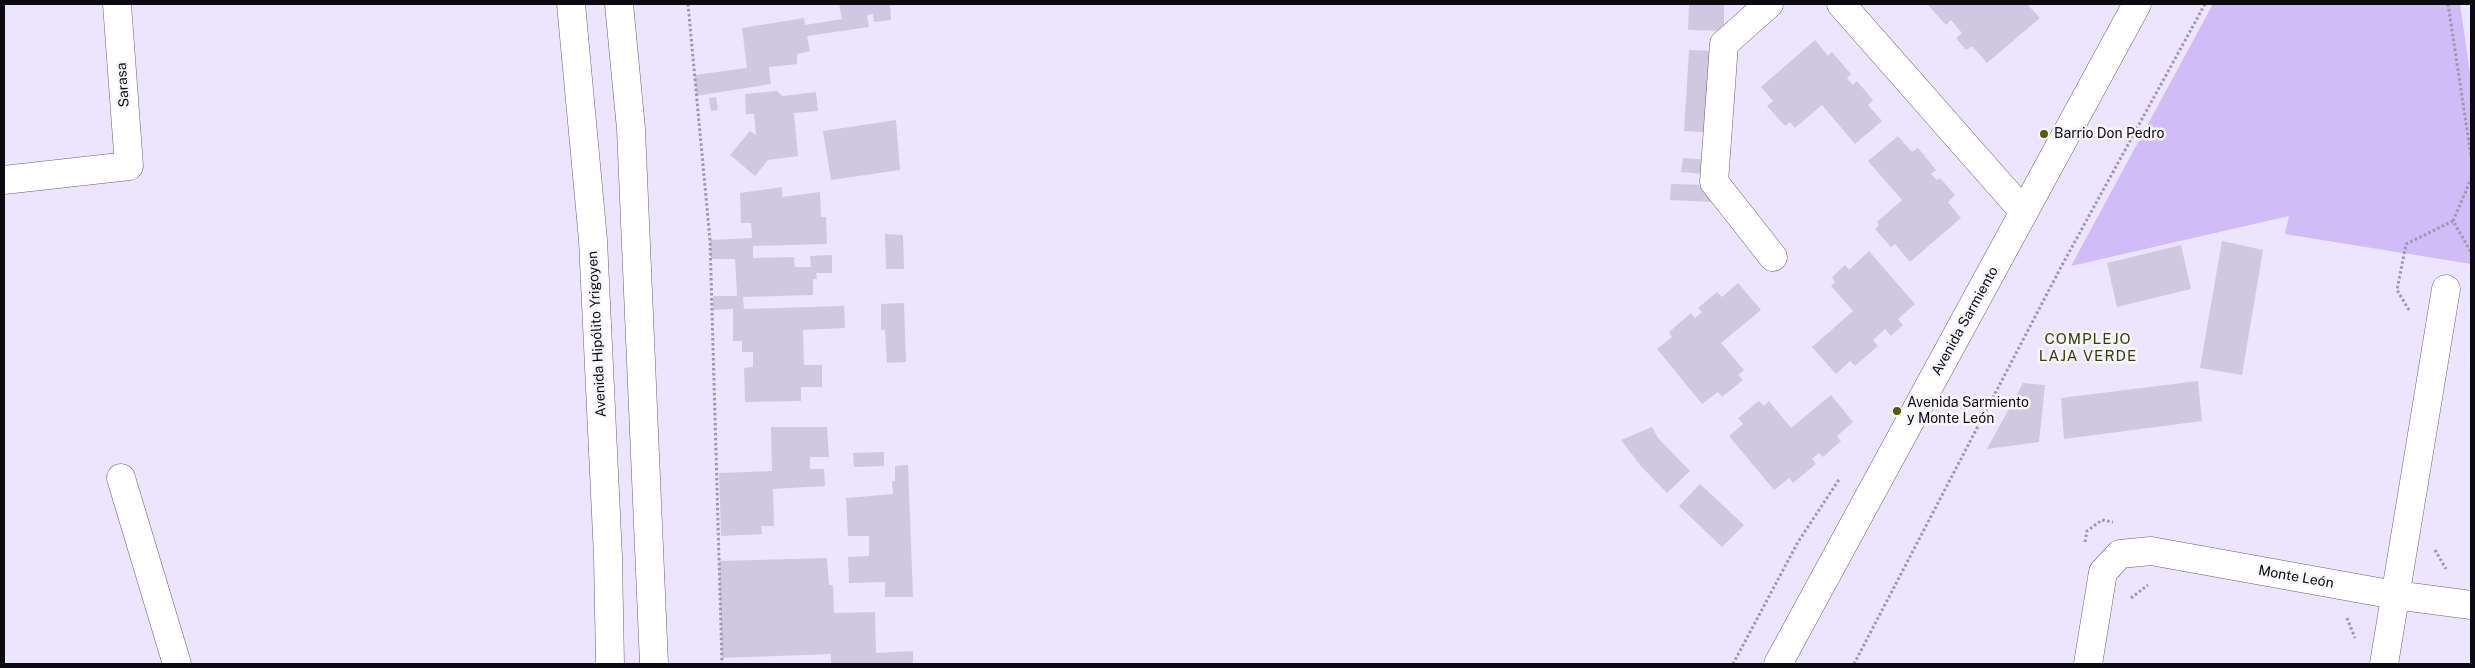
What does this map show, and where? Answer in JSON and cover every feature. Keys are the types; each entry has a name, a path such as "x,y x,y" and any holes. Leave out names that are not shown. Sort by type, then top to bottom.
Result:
{"street":[{"name":"Sarasa","path":"4,180 129,166 117,4"},
{"name":"Avenida Hipólito Yrigoyen","path":"571,4 593,240 608,557 610,664"},
{"path":"619,4 631,129 654,664"},
{"path":"1769,4 1724,44 1714,182 1773,257"},
{"path":"1841,4 2024,212"},
{"name":"Avenida Sarmiento","path":"1778,664 2137,4"},
{"path":"2384,664 2446,289"},
{"path":"122,478 177,664"},
{"name":"Monte León","path":"2088,664 2103,572 2120,554 2151,551 2395,595 2471,605"}],"path":[{"path":"688,4 710,240 722,664"},
{"path":"1854,664 2061,267 2205,4"},
{"path":"2448,4 2471,156"},
{"path":"2411,313 2396,290 2406,244 2453,221 2471,179"},
{"path":"2453,221 2471,252"},
{"path":"2084,550 2087,531 2102,520 2122,524"},
{"path":"2124,604 2151,583"},
{"path":"2344,612 2359,646"}],"shaded area":[{"path":"2213,4 2460,4 2471,80 2471,264 2285,234 2289,216 2071,266"}],"building":[{"path":"839,4 890,4 891,20 874,22 873,14 867,15 869,27 807,36 810,51 797,54 797,64 769,67 771,84 696,96 695,75 747,68 742,28 804,18 805,25 842,19"},
{"path":"1689,4 1724,4 1724,31 1688,30"},
{"path":"1927,4 2027,4 2040,18 1987,63 1972,46 1966,50 1956,38 1962,33 1951,20 1946,25"},
{"path":"1815,40 1828,56 1832,52 1851,74 1847,78 1853,85 1857,81 1873,100 1868,105 1882,121 1855,144 1822,105 1795,128 1790,122 1785,126 1767,106 1773,101 1761,87"},
{"path":"1689,50 1719,51 1714,133 1684,131"},
{"path":"777,91 782,96 816,92 818,111 794,113 798,156 768,160 755,176 730,155 750,131 756,135 754,114 746,114 745,94"},
{"path":"716,97 718,110 711,111 709,98"},
{"path":"896,120 900,170 831,180 823,131"},
{"path":"1898,136 1912,152 1918,148 1936,170 1931,174 1937,180 1940,178 1955,195 1948,202 1961,218 1910,262 1895,244 1891,247 1875,229 1879,225 1877,222 1902,200 1868,161"},
{"path":"1683,158 1714,160 1713,175 1681,172"},
{"path":"1671,184 1714,185 1714,202 1670,200"},
{"path":"782,187 782,197 820,192 821,217 826,217 827,244 753,246 753,258 794,257 795,267 811,267 810,256 832,255 832,273 816,273 817,279 813,279 813,295 743,297 744,309 844,306 845,328 803,330 804,365 822,365 822,387 801,387 801,401 745,402 744,368 753,367 753,352 742,352 742,341 733,341 733,309 713,310 713,296 737,296 735,259 711,259 710,240 752,238 751,223 741,223 740,193"},
{"path":"885,234 903,235 904,269 886,269"},
{"path":"2222,241 2263,250 2242,375 2200,368"},
{"path":"2181,245 2191,289 2117,307 2107,263"},
{"path":"1869,251 1915,304 1898,319 1903,325 1891,336 1885,329 1873,340 1878,346 1855,366 1850,361 1836,374 1812,347 1853,311 1831,286 1835,282 1832,277 1845,265 1849,270"},
{"path":"1738,283 1761,310 1721,343 1744,370 1738,375 1743,380 1722,397 1718,392 1702,404 1657,349 1672,337 1669,332 1691,313 1695,318 1702,312 1698,308 1717,292 1722,297"},
{"path":"904,303 906,362 887,363 885,330 881,330 881,304"},
{"path":"2198,381 2202,421 2064,439 2061,398"},
{"path":"2023,383 2045,385 2039,442 1987,449"},
{"path":"1831,395 1853,422 1837,436 1841,441 1823,457 1819,453 1812,459 1816,464 1793,483 1789,478 1774,490 1729,436 1743,424 1738,418 1759,401 1764,406 1769,401 1791,428"},
{"path":"771,427 827,427 829,457 810,457 810,469 824,469 825,486 773,489 774,526 761,526 762,534 721,536 719,473 772,471"},
{"path":"1652,427 1658,438 1690,471 1667,493 1640,465 1621,440"},
{"path":"884,452 884,466 854,467 853,453"},
{"path":"908,465 913,597 885,597 885,582 849,583 848,557 869,556 869,536 848,536 846,498 893,494 892,481 895,481 895,466"},
{"path":"1700,484 1744,525 1722,547 1679,506"},
{"path":"827,558 829,585 833,585 834,613 875,612 876,653 913,651 913,664 831,664 831,654 722,658 719,561"}],"place":[{"name":"Barrio Don Pedro","path":"2044,134"},
{"name":"Avenida Sarmiento y Monte León","path":"1897,411"}],"district":[{"name":"COMPLEJO LAJA VERDE","path":"2088,348"}]}
